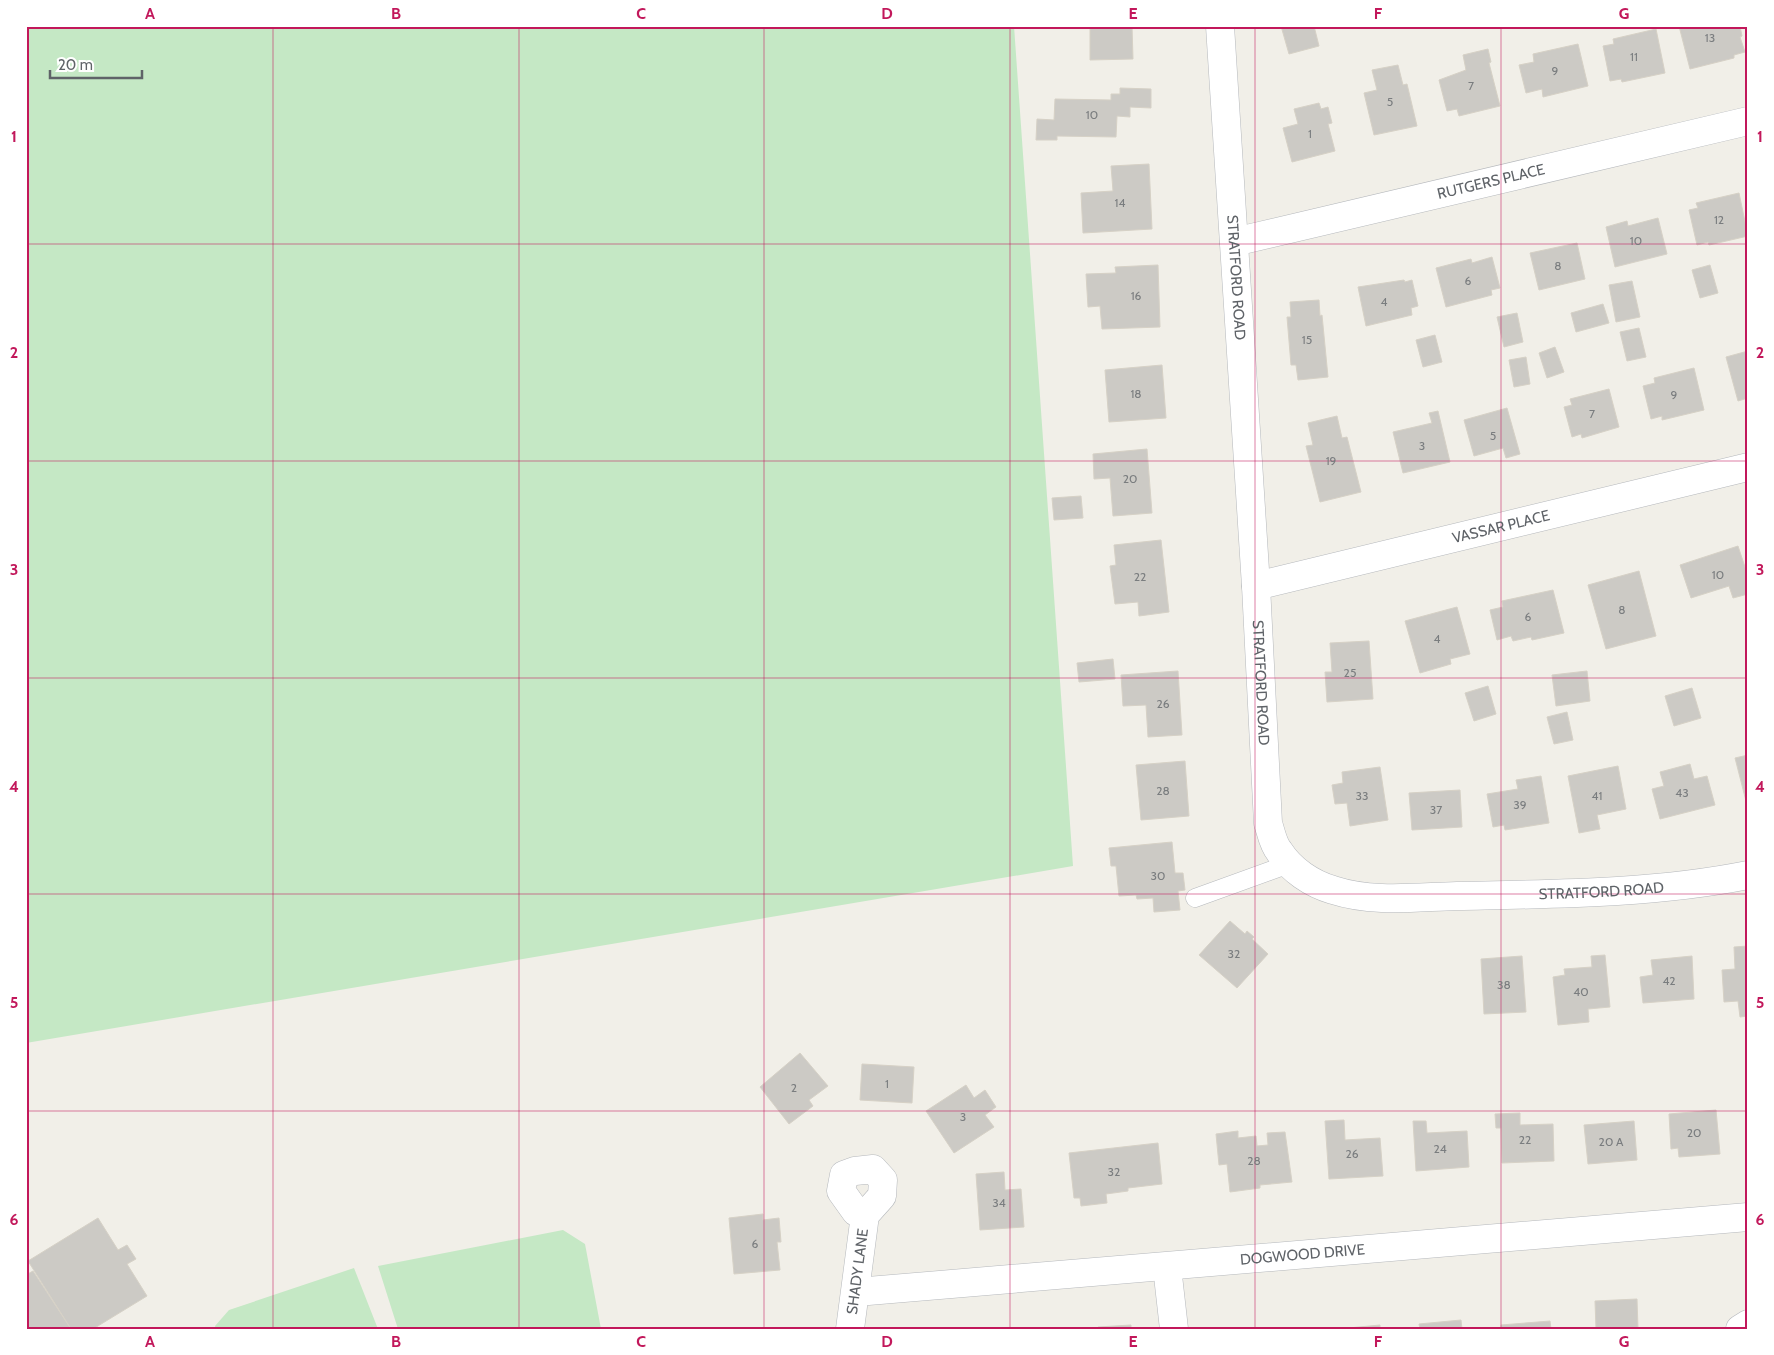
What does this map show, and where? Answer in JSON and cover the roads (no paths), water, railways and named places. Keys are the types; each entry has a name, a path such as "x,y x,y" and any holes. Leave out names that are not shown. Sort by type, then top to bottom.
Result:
{"street":[{"name":"STRATFORD ROAD","path":"1220,26 1256,586 1268,823 1278,850 1289,864 1307,879 1332,890 1363,898 1541,894 1635,889 1714,882 1748,875"},
{"name":"RUTGERS PLACE","path":"1234,242 1748,121"},
{"name":"VASSAR PLACE","path":"1256,586 1748,467"},
{"name":"SHADY LANE","path":"850,1329 865,1215"},
{"name":"DOGWOOD DRIVE","path":"856,1292 1748,1217"},
{"path":"1167,1267 1174,1329"},
{"path":"1740,1329 1748,1324"}],"lane":[{"path":"1195,898 1289,864"}]}
